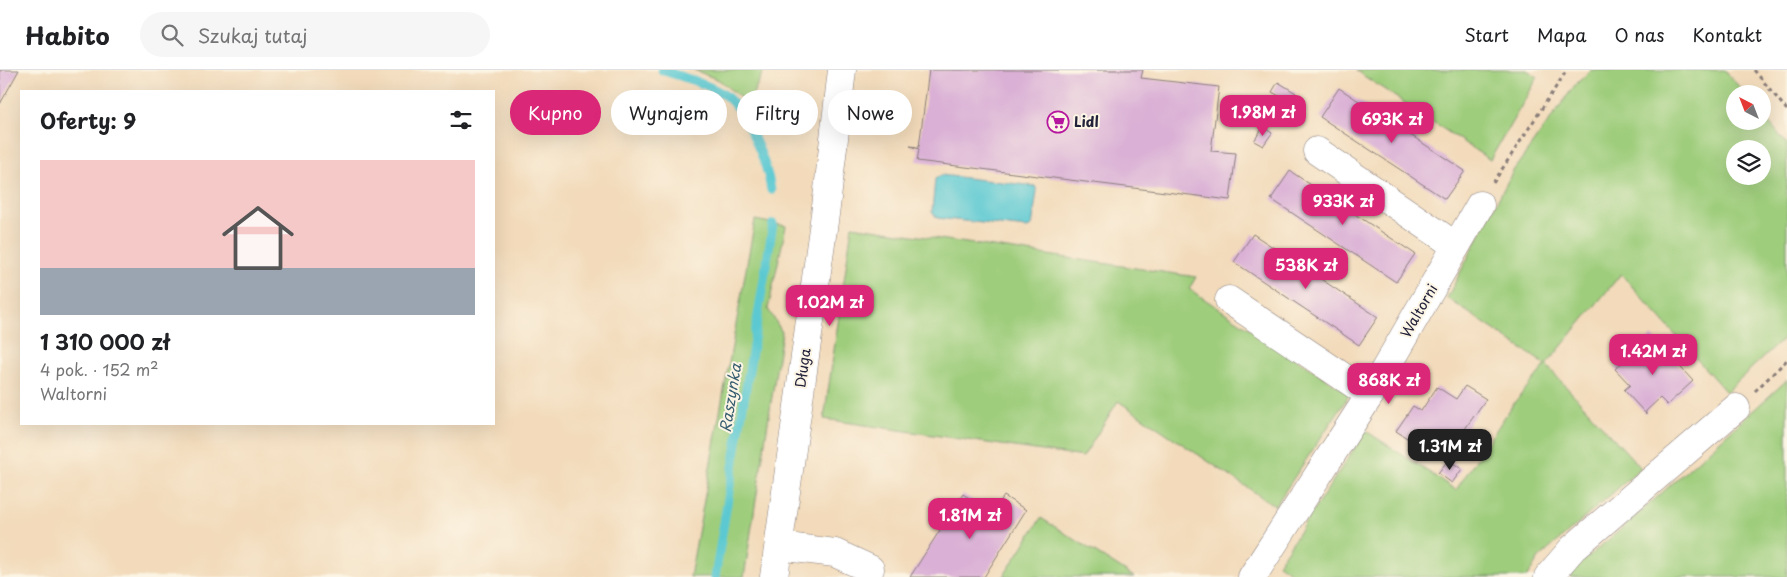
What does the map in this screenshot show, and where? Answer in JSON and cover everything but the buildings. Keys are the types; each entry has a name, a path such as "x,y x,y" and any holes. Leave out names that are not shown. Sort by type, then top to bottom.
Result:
{"street":[{"name":"Długa","path":"774,577 842,70"},
{"path":"1317,151 1456,246"},
{"name":"Waltorni","path":"1252,577 1370,395 1480,205"},
{"path":"1229,300 1370,395"},
{"path":"1548,577 1573,548 1736,408"},
{"path":"779,546 835,553 870,569"}],"path":[{"path":"1480,205 1567,70"},
{"path":"1754,70 1787,110"},
{"path":"1736,408 1787,360"}],"green space":[{"path":"694,70 764,70 755,90 737,90 737,95 719,80"},
{"path":"1355,70 1527,70 1538,77 1490,160"},
{"path":"1591,70 1725,70 1738,85 1726,85 1726,130 1771,130 1771,125 1787,144 1787,335 1726,392 1621,274 1546,365 1447,298 1513,171 1575,85"},
{"path":"755,220 786,226 768,309 782,332 744,577 690,577"},
{"path":"852,226 1196,277 1189,289 1350,394 1275,506 1118,401 1083,457 824,419"},
{"path":"1546,365 1641,468 1539,558 1527,577 1298,577 1278,564 1366,431 1456,490 1514,403"},
{"path":"1787,380 1787,577 1570,577 1576,567 1634,518"},
{"path":"1041,518 1134,577 1003,577"}],"water":[{"path":"941,175 1035,186 1037,191 1032,226 1027,228 937,218 932,212 935,179"}],"waterway":[{"name":"Raszynka","path":"662,70 706,85 729,99 746,122 760,151 771,190"},
{"name":"Raszynka","path":"715,577 773,224"}],"place":[{"name":"Lidl","path":"1058,122"}]}
